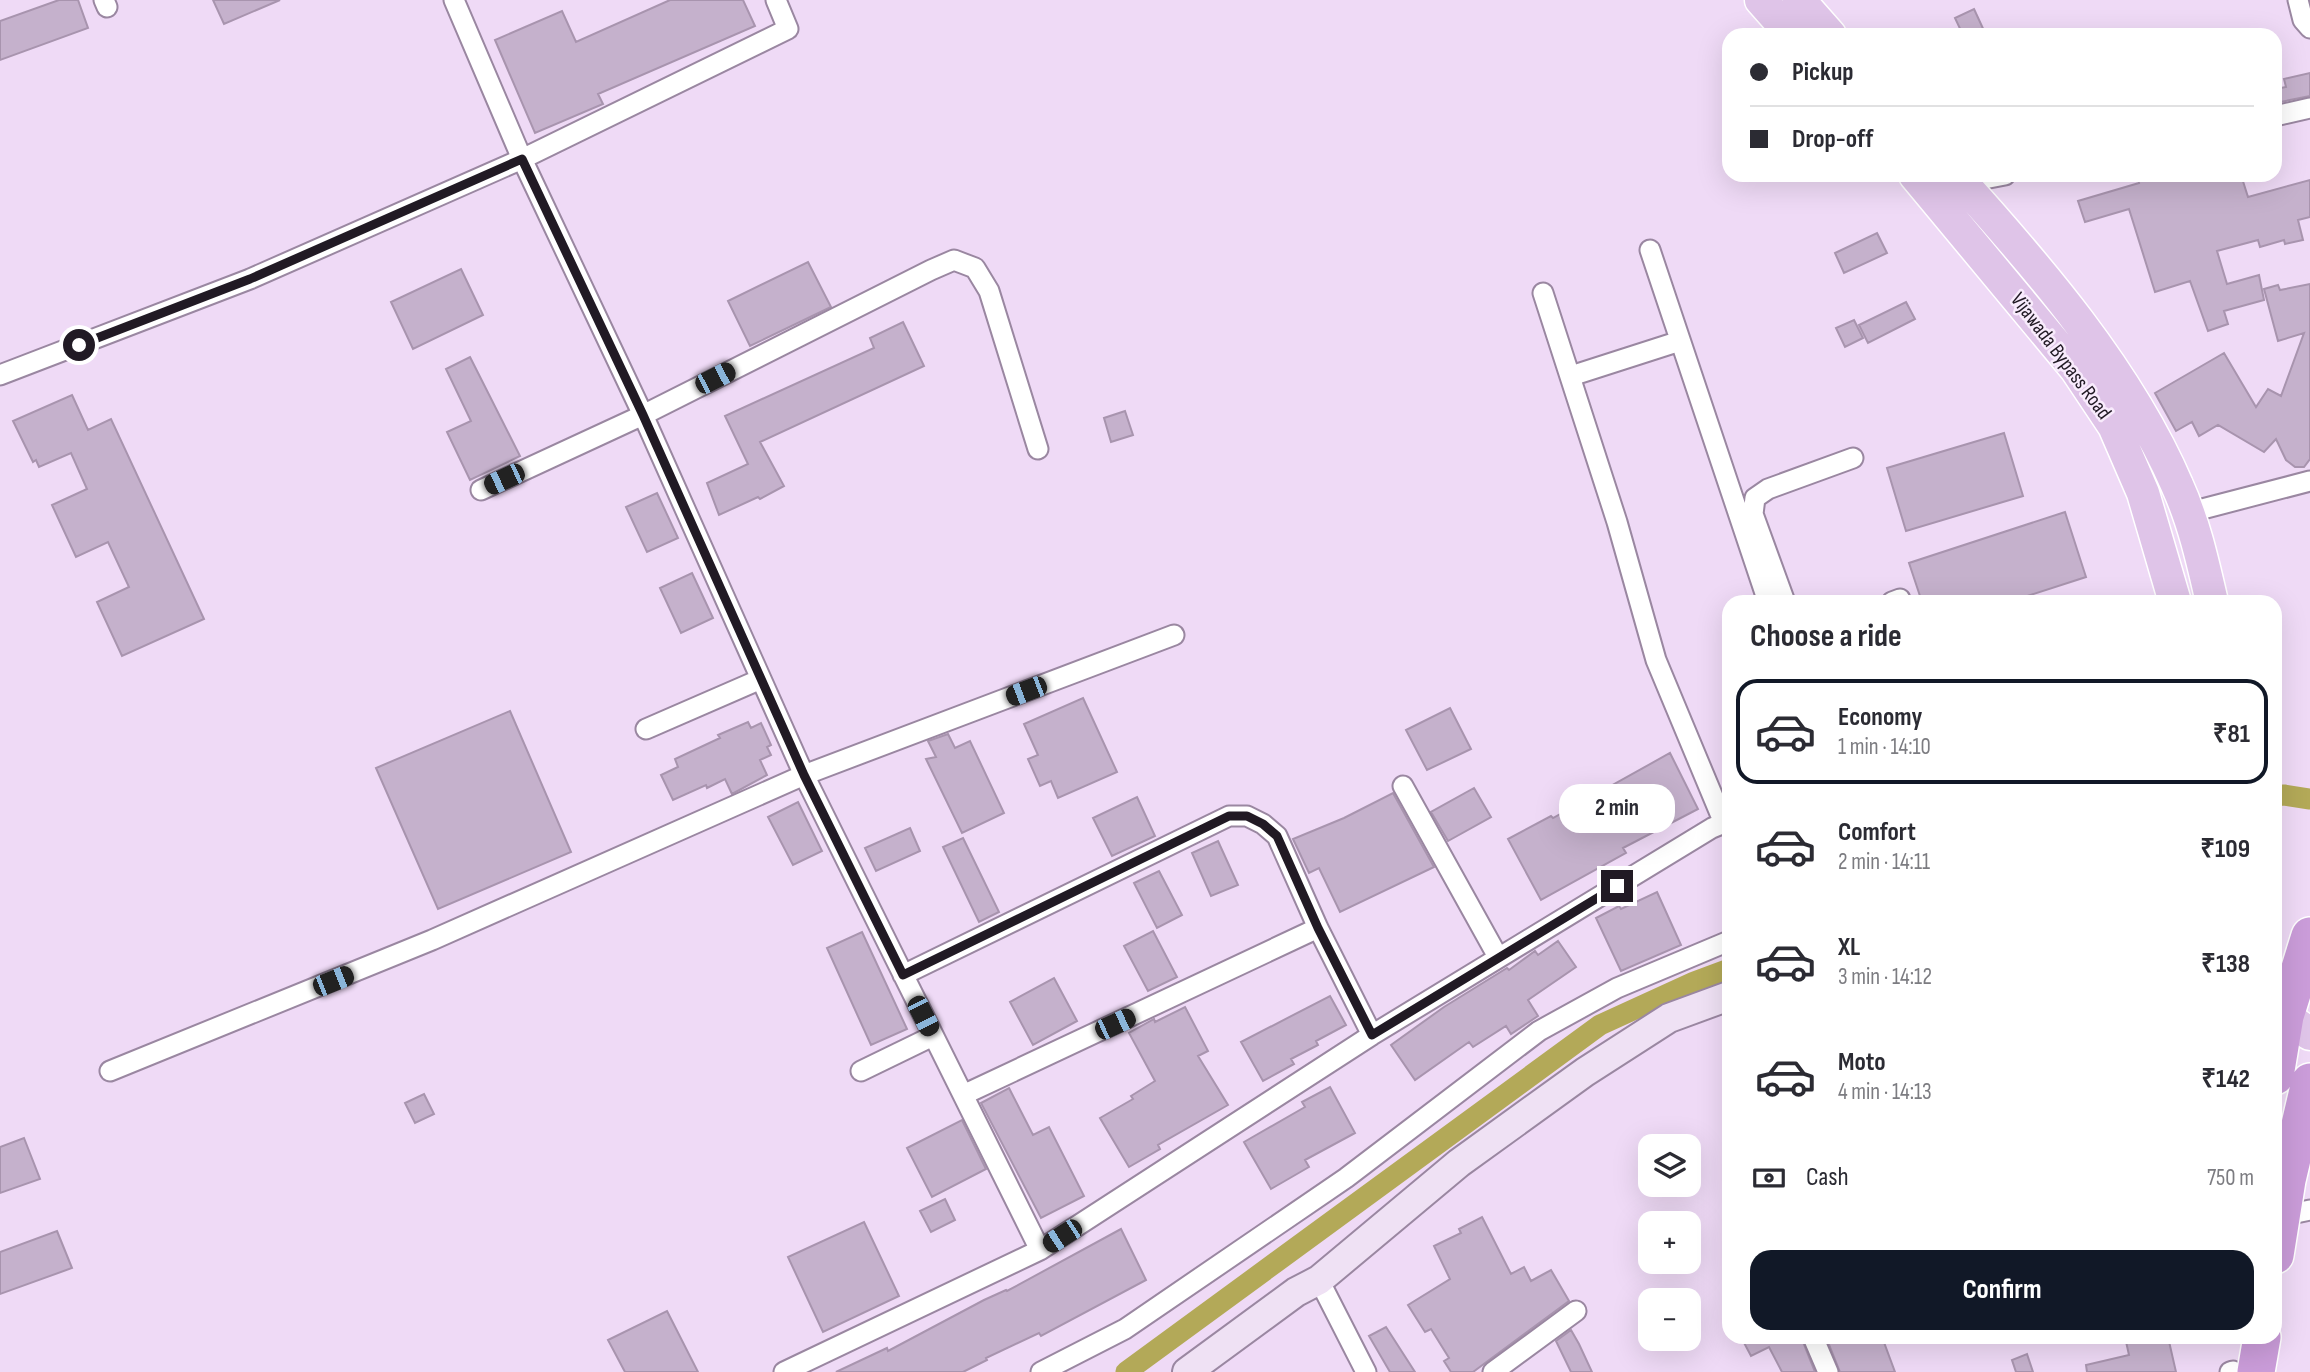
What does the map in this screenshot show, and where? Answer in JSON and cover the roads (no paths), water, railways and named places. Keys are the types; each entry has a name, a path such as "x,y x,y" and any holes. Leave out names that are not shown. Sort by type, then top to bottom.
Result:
{"highway":[{"path":"2282,1048 2310,936"},
{"path":"2282,1241 2296,1213 2287,1180 2310,1085"},
{"path":"2232,1372 2236,1344"},
{"path":"2256,1372 2261,1344"}],"main road":[{"path":"1761,0 1786,28"},
{"path":"1800,0 1824,28"},
{"name":"Vijawada Bypass Road","path":"1921,182 2076,369 2114,426 2143,493 2173,595"},
{"name":"Vijawada Bypass Road","path":"1962,182 2053,289 2104,357 2140,413 2178,485 2205,568 2211,595"}],"street":[{"path":"454,0 522,159 643,415 804,775 1040,1250"},
{"path":"0,375 250,279 522,159 788,29 776,0"},
{"path":"2298,0 2303,20 2310,28"},
{"path":"2282,114 2310,108"},
{"path":"1650,250 1766,595"},
{"path":"481,490 643,415 954,260 975,268 989,290 1038,449"},
{"path":"1543,293 1618,522 1656,660 1722,813"},
{"path":"1571,376 1680,341"},
{"path":"1782,595 1753,514 1755,498 1768,489 1853,458"},
{"path":"2188,513 2310,481"},
{"path":"110,1071 432,940 804,775 1174,635"},
{"path":"646,729 761,679"},
{"path":"1403,786 1498,957"},
{"path":"903,975 1229,816 1247,816 1263,824 1277,836 1318,928 1372,1035"},
{"path":"784,1372 1040,1250 1372,1035 1722,824"},
{"path":"963,1095 1318,928"},
{"path":"1041,1372 1125,1329 1346,1178 1539,1031 1617,988 1722,944"},
{"path":"1186,1372 1296,1292 1319,1280 1460,1163 1585,1072 1669,1018 1722,999"},
{"path":"862,1071 933,1036"},
{"path":"1319,1280 1366,1372"},
{"path":"1493,1372 1576,1311"},
{"path":"1816,1344 1828,1372"}],"waterway":[{"path":"2282,795 2310,799"},
{"path":"1126,1372 1600,1025 1722,972"}]}
